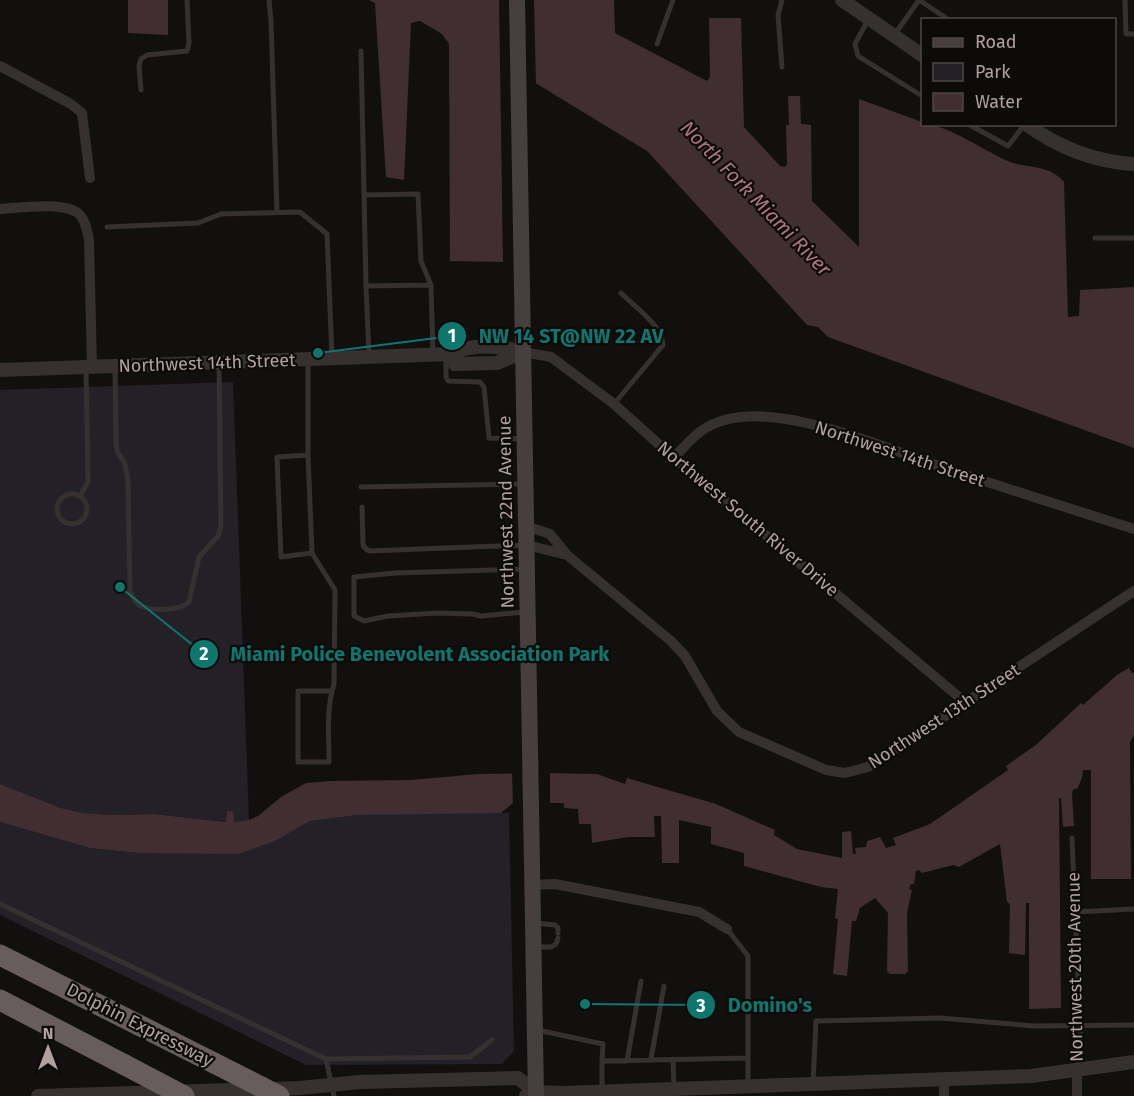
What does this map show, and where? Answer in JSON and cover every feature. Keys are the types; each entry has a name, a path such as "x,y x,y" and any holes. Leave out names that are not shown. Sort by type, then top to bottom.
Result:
{"highway":[{"name":"Dolphin Expressway","path":"0,955 279,1096"},
{"path":"0,1000 125,1065 175,1095"}],"main road":[{"name":"Northwest 22nd Avenue","path":"517,0 534,947 533,1095"}],"street":[{"path":"842,0 921,54"},
{"path":"0,66 71,104 82,113 90,178"},
{"path":"1029,126 1050,139 1085,155 1102,160 1134,164"},
{"path":"0,209 63,207 75,211 85,223 88,240 89,367"},
{"name":"Northwest 14th Street","path":"0,370 443,355 455,364 497,363 523,352"},
{"name":"Northwest South River Drive","path":"523,352 551,357 615,404 674,458 965,702"},
{"name":"Northwest 14th Street","path":"674,458 700,429 717,421 741,417 787,419 850,436 1045,502 1134,529"},
{"name":"Northwest 13th Street","path":"526,526 550,534 567,555 678,648 717,711 739,732 813,766 845,773 868,767 1134,591"},
{"name":"Northwest 13th Street","path":"527,545 567,555"},
{"path":"533,885 555,884 699,912 727,929"},
{"path":"38,1096 175,1095 300,1088 332,1090 518,1078 533,1095 672,1092 748,1087 814,1090 1031,1076 1134,1062"},
{"name":"Northwest 20th Avenue","path":"1077,1070 1077,1096"},
{"path":"944,1080 944,1096"}],"lane":[{"path":"141,90 141,59 147,55 187,51 189,43 188,0"},
{"path":"268,0 271,21 277,212"},
{"path":"657,44 673,0"},
{"path":"782,0 778,15 782,66"},
{"path":"894,35 919,0 946,18"},
{"path":"1125,0 1125,34 1134,34"},
{"path":"868,18 855,44 858,56 921,95"},
{"path":"360,51 369,357"},
{"path":"972,126 1008,146 1024,126"},
{"path":"364,195 418,194 421,261 431,285 446,377 448,381 480,382 484,387 489,438 524,439"},
{"path":"107,227 198,223 221,214 300,212 327,234 332,358"},
{"path":"1095,238 1134,238"},
{"path":"366,286 431,285"},
{"path":"615,404 663,345 658,330 621,293"},
{"path":"308,359 308,455 312,553 335,590 334,684 332,691 328,701 329,762 298,762 298,691 332,691"},
{"path":"115,366 116,443 117,451 125,464 128,481 130,591 141,606 162,609 182,607 189,602 199,557 218,536 221,526 219,363"},
{"path":"80,496 88,482 89,367"},
{"path":"308,455 277,457 281,557 312,553"},
{"path":"361,487 525,484"},
{"path":"71,494 80,496 86,504 85,518 72,524 63,521 59,517 57,507 61,498 71,494"},
{"path":"362,507 363,544 369,551 527,545"},
{"path":"527,569 395,573 354,577 354,616 364,621 388,616 437,613 481,616 528,611"},
{"name":"Northwest 20th Avenue","path":"1072,838 1081,1046 1077,1070"},
{"path":"0,904 326,1059 470,1057 492,1040"},
{"path":"1074,912 1134,909"},
{"path":"533,923 555,925 558,928 556,945 534,947"},
{"path":"727,929 748,956 748,1087"},
{"path":"627,1061 641,981"},
{"path":"651,1059 664,986"},
{"path":"814,1090 816,1021 940,1018 1035,1026 1134,1025"},
{"path":"535,1030 603,1044 602,1092"},
{"path":"602,1061 748,1058"},
{"path":"326,1059 332,1090"},
{"path":"672,1092 673,1059"}],"green space":[{"path":"233,382 249,820 235,822 233,812 227,811 227,822 154,814 85,813 61,808 0,784 0,390"},
{"path":"509,813 514,1051 502,1064 306,1065 0,915 0,822 90,848 139,853 275,841 309,821 358,815"}],"water":[{"path":"128,0 168,0 168,35 128,33"},
{"name":"North Fork Miami River","path":"369,0 614,0 615,33 707,81 710,77 709,18 741,18 744,127 780,166 785,167 787,164 786,125 789,125 788,96 800,96 801,124 811,125 812,201 859,247 859,99 921,122 921,126 945,129 1013,163 1053,173 1064,182 1068,317 1079,316 1080,290 1134,287 1134,448 828,337 818,327 807,325 647,151 501,62 503,262 450,261 449,44 442,34 420,21 411,23 404,180 386,177 375,3"},
{"path":"1129,668 1134,673 1134,735 1130,742 1131,879 1091,879 1091,770 1083,770 1077,789 1073,789 1072,794 1074,826 1063,827 1061,798 1059,798 1061,1008 1029,1009 1029,903 1026,903 1025,955 1009,953 1010,904 1007,902 1000,844 959,867 953,865 922,873 919,870 916,871 914,884 911,884 909,889 912,890 907,913 908,971 905,974 890,974 887,971 888,913 875,898 860,908 856,921 852,921 847,976 833,974 838,889 821,887 744,866 744,853 711,844 711,827 679,820 679,863 662,863 661,816 654,816 655,837 628,837 592,843 591,824 579,824 578,809 564,808 564,803 513,803 501,813 358,815 310,821 275,841 238,854 138,853 90,848 0,822 0,784 61,808 84,813 154,814 226,822 227,811 233,811 235,822 258,816 281,797 306,783 411,780 478,774 597,774 625,784 627,778 716,804 775,830 774,835 797,849 842,858 842,832 851,831 853,854 856,854 855,848 866,847 867,841 880,837 886,848 896,845 893,838 930,824 1008,770 1006,766 1036,745 1081,703 1083,705 1117,675"}],"pier":[{"path":"499,0 534,0 536,87 504,67 505,258 503,258"},
{"path":"550,770 550,806 513,807 512,771"}],"place":[{"name":"NW 14 ST@NW 22 AV","path":"318,353"},
{"name":"Miami Police Benevolent Association Park","path":"120,587"},
{"name":"Domino's","path":"585,1004"}]}
